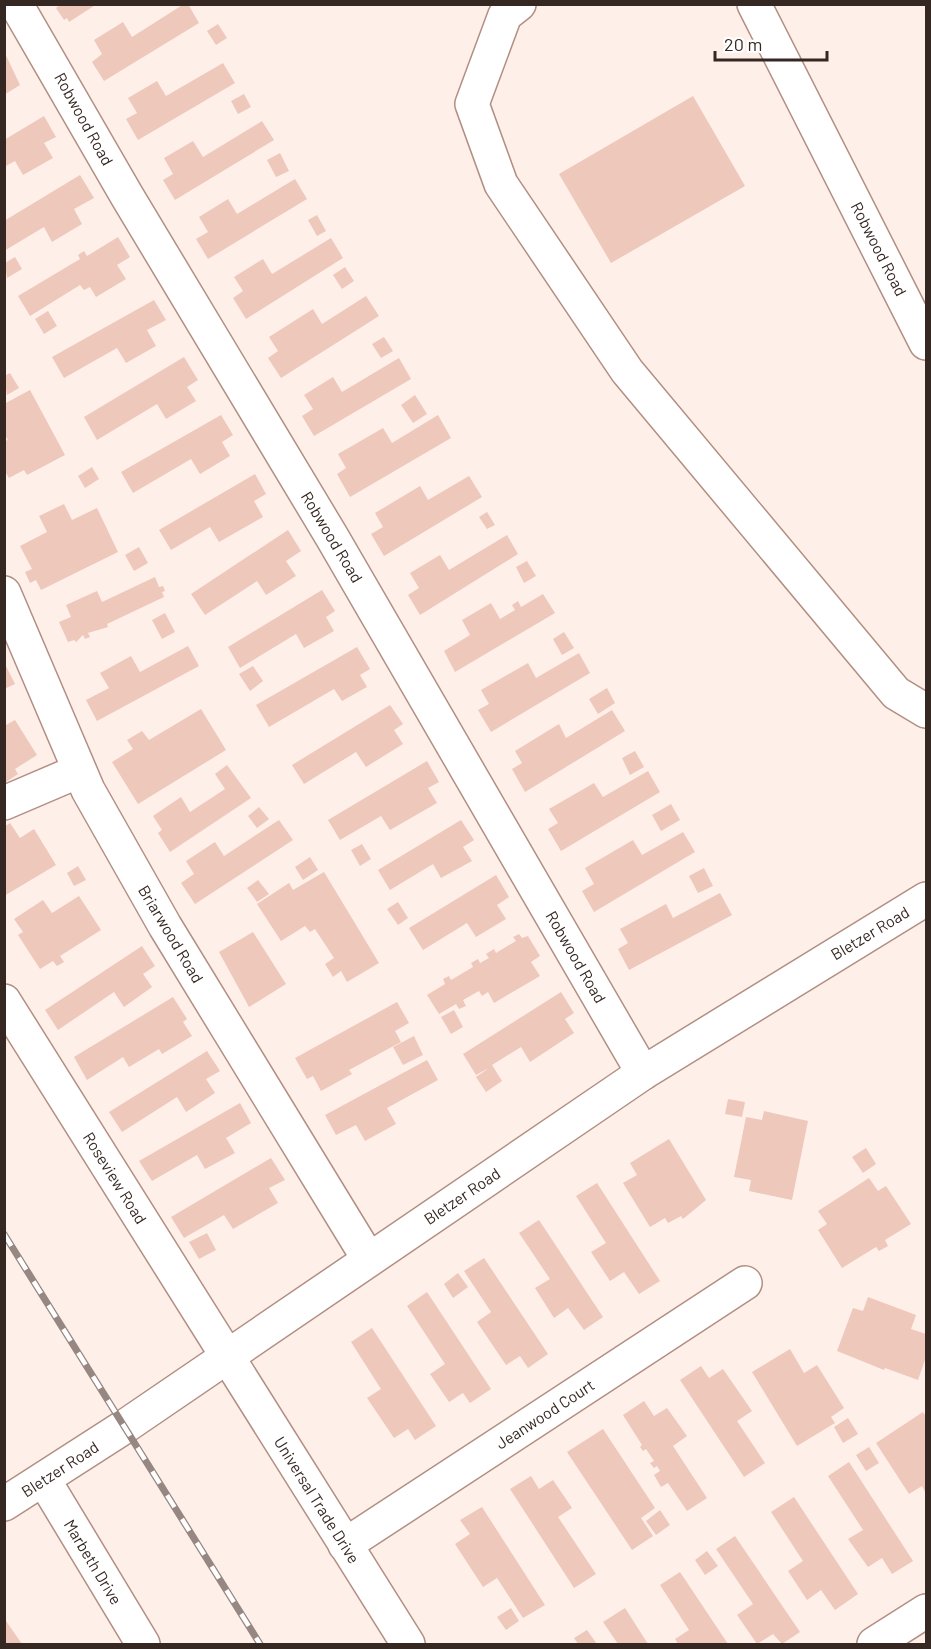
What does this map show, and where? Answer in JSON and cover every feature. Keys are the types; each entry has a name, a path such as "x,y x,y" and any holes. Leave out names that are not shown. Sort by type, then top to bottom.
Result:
{"street":[{"name":"Robwood Road","path":"16,4 127,196 338,547 643,1073"},
{"path":"519,4 505,15 472,104 501,184 627,371 896,693 927,711"},
{"name":"Robwood Road","path":"754,4 927,343"},
{"name":"Briarwood Road","path":"4,593 79,771 165,926 368,1258"},
{"path":"4,803 79,771"},
{"name":"Bletzer Road","path":"4,1504 44,1480 643,1073 927,899"},
{"name":"Roseview Road","path":"4,1001 225,1356"},
{"name":"Jeanwood Court","path":"345,1545 745,1283"},
{"name":"Universal Trade Drive","path":"225,1356 408,1644"},
{"name":"Marbeth Drive","path":"44,1480 135,1641"},
{"path":"874,1644 927,1611"}],"building":[{"path":"61,4 97,4 69,22 67,18 64,20 56,8"},
{"path":"184,4 188,4 199,23 104,81 92,62 102,54 94,40 123,22 132,37"},
{"path":"218,24 227,38 216,45 207,31"},
{"path":"4,51 20,85 4,95"},
{"path":"223,63 235,83 138,140 126,119 137,113 128,98 157,81 166,96"},
{"path":"244,94 251,107 238,114 231,101"},
{"path":"693,96 745,186 611,263 559,174"},
{"path":"44,116 56,137 44,143 53,158 23,175 15,161 4,167 4,140"},
{"path":"262,121 274,140 175,200 163,180 173,174 164,158 193,141 203,157"},
{"path":"280,153 289,171 276,177 267,160"},
{"path":"80,175 94,198 74,209 82,224 52,242 44,227 4,251 4,221"},
{"path":"295,179 307,199 208,259 196,239 208,232 199,217 228,199 237,214"},
{"path":"317,215 326,231 317,236 308,220"},
{"path":"118,237 130,257 117,265 126,279 96,297 90,287 84,290 80,285 30,316 18,296 80,259 78,255 84,251 87,256"},
{"path":"331,238 343,258 246,319 233,298 243,291 234,277 263,259 272,274"},
{"path":"15,257 22,269 7,278 5,263"},
{"path":"345,267 354,281 342,289 333,275"},
{"path":"366,296 379,316 281,378 268,358 278,351 269,337 313,309 322,324"},
{"path":"154,300 166,320 147,330 156,346 126,363 117,348 64,378 52,357"},
{"path":"48,311 57,326 44,334 35,319"},
{"path":"384,337 393,351 381,358 372,344"},
{"path":"184,357 198,380 187,387 196,401 166,419 157,404 97,440 84,417"},
{"path":"399,358 411,379 314,436 302,416 313,409 304,395 333,377 342,392"},
{"path":"10,373 19,388 7,395 4,376"},
{"path":"30,390 65,455 27,475 24,470 9,478 4,470 4,441 8,440 4,434 4,404"},
{"path":"415,395 427,414 413,423 401,405"},
{"path":"221,415 233,435 222,442 230,456 200,474 191,459 133,493 121,472"},
{"path":"438,415 451,438 350,497 337,474 346,468 338,454 383,428 392,443"},
{"path":"92,467 99,479 85,488 78,476"},
{"path":"255,474 266,494 254,501 263,517 219,542 210,527 171,550 159,530"},
{"path":"469,476 482,497 384,556 371,534 383,527 375,513 420,486 428,500"},
{"path":"64,504 72,520 97,508 118,552 41,590 36,580 30,583 25,572 32,569 20,546 47,532 39,516"},
{"path":"487,512 495,525 487,529 479,517"},
{"path":"288,530 301,551 286,561 296,576 266,595 257,581 205,615 191,594"},
{"path":"507,535 518,554 420,615 408,595 419,588 410,573 440,555 449,570"},
{"path":"139,547 148,563 134,571 125,555"},
{"path":"527,561 536,576 524,583 516,567"},
{"path":"155,577 159,587 163,586 164,597 107,624 108,627 88,633 90,637 85,639 83,635 76,642 74,640 68,642 59,622 71,617 66,605 97,591 102,602"},
{"path":"322,590 335,611 326,617 334,631 304,648 296,634 240,668 228,647"},
{"path":"543,594 555,613 455,672 444,651 470,635 462,620 491,603 500,619 515,610 512,605 518,601 521,607"},
{"path":"165,613 175,632 162,639 152,620"},
{"path":"564,632 574,648 562,655 553,639"},
{"path":"188,646 199,666 97,721 86,700 109,688 100,673 131,656 140,672"},
{"path":"357,647 370,669 360,675 367,687 342,701 334,689 269,727 256,705"},
{"path":"579,653 590,673 491,732 478,710 489,704 481,690 528,663 536,678"},
{"path":"6,666 15,684 4,689 4,667"},
{"path":"253,666 263,681 250,691 239,674"},
{"path":"607,688 615,703 598,714 589,699"},
{"path":"390,705 403,724 394,730 403,744 366,767 356,752 304,784 292,765"},
{"path":"201,709 226,750 138,804 112,762 133,749 127,740 142,731 149,740"},
{"path":"612,710 625,731 525,792 512,769 522,763 515,751 559,724 566,738"},
{"path":"15,720 37,755 15,769 18,774 6,782 4,726"},
{"path":"635,751 644,767 630,775 622,758"},
{"path":"427,761 439,782 428,788 437,803 390,830 381,816 340,840 328,820"},
{"path":"227,765 251,798 170,852 158,833 162,830 153,816 181,797 190,812 225,789 215,774"},
{"path":"648,771 660,792 561,851 548,829 558,823 549,809 594,783 603,797"},
{"path":"671,804 680,820 661,831 652,815"},
{"path":"259,807 269,819 257,828 248,816"},
{"path":"279,820 293,840 195,904 181,883 194,874 186,861 215,842 224,856"},
{"path":"461,820 474,840 463,847 472,861 441,878 433,864 390,890 378,870"},
{"path":"10,823 20,838 34,829 56,865 4,896 4,827"},
{"path":"683,832 695,852 594,912 582,891 594,884 585,868 633,840 642,855"},
{"path":"362,844 371,859 360,866 351,850"},
{"path":"310,857 318,870 303,880 295,867"},
{"path":"78,866 86,880 74,886 67,873"},
{"path":"704,868 713,886 698,893 689,876"},
{"path":"324,872 379,963 347,982 341,971 333,977 325,964 334,958 315,929 310,932 305,926 281,941 257,904 289,883 293,890"},
{"path":"496,875 509,897 497,905 506,919 476,937 467,923 423,950 409,928"},
{"path":"258,880 269,894 257,902 247,888"},
{"path":"720,893 732,915 629,970 618,949 628,943 620,929 666,904 673,918"},
{"path":"79,896 101,930 60,956 64,962 57,966 53,961 40,969 18,935 23,932 14,919 43,900 52,913"},
{"path":"398,902 408,918 398,925 387,909"},
{"path":"253,932 286,984 249,1007 219,952"},
{"path":"519,934 522,938 528,936 540,956 531,962 540,976 494,1003 488,992 482,996 479,991 463,1000 466,1006 459,1009 456,1004 439,1014 427,995 445,984 443,979 449,976 451,980 473,967 471,963 478,959 480,963 489,958 486,954 494,949 496,953 516,941 513,937"},
{"path":"142,946 155,966 143,974 152,987 124,1007 114,992 58,1030 45,1010"},
{"path":"561,992 574,1013 565,1019 574,1033 530,1062 521,1047 492,1065 502,1081 486,1092 476,1077 489,1068 476,1075 463,1054"},
{"path":"173,997 187,1019 183,1022 192,1036 162,1054 159,1049 129,1067 123,1057 87,1080 74,1057"},
{"path":"397,1002 409,1023 395,1031 401,1042 349,1070 352,1074 321,1091 313,1076 307,1079 295,1058"},
{"path":"454,1010 463,1027 451,1034 441,1017"},
{"path":"414,1036 423,1055 403,1065 393,1047"},
{"path":"207,1051 220,1071 206,1079 215,1093 186,1112 177,1097 122,1132 109,1112"},
{"path":"427,1060 438,1080 387,1108 396,1124 365,1141 356,1125 336,1135 325,1115"},
{"path":"728,1099 745,1102 742,1117 725,1114"},
{"path":"240,1103 251,1123 226,1138 235,1153 205,1169 197,1155 152,1181 139,1161"},
{"path":"764,1111 808,1121 792,1200 749,1191 751,1180 734,1177 746,1117 762,1120"},
{"path":"669,1139 706,1200 683,1219 681,1216 668,1223 665,1218 650,1227 623,1183 637,1175 630,1163"},
{"path":"866,1148 876,1164 863,1173 852,1157"},
{"path":"271,1158 285,1180 269,1188 278,1203 233,1229 224,1215 184,1238 171,1217"},
{"path":"869,1178 878,1191 886,1186 911,1224 885,1240 888,1246 879,1251 876,1247 842,1268 818,1230 827,1224 818,1211"},
{"path":"597,1183 660,1281 639,1294 624,1272 610,1281 591,1252 606,1243 576,1196"},
{"path":"539,1220 603,1317 584,1330 568,1308 554,1318 535,1288 550,1279 519,1233"},
{"path":"207,1233 216,1250 199,1259 189,1242"},
{"path":"484,1258 548,1354 528,1368 520,1356 506,1365 477,1322 491,1312 464,1271"},
{"path":"458,1273 468,1287 453,1298 444,1284"},
{"path":"427,1292 491,1389 470,1403 463,1393 449,1402 430,1374 445,1364 407,1306"},
{"path":"868,1297 916,1315 911,1329 926,1334 926,1357 918,1380 885,1368 884,1370 837,1351 853,1308 863,1311"},
{"path":"372,1328 436,1426 415,1440 408,1429 394,1438 367,1398 381,1389 351,1342"},
{"path":"790,1349 804,1373 817,1365 844,1408 831,1417 835,1423 797,1446 752,1372"},
{"path":"701,1366 709,1378 723,1369 752,1411 737,1421 765,1463 744,1477 680,1380"},
{"path":"644,1401 654,1416 667,1408 687,1436 673,1446 707,1498 687,1511 668,1483 661,1487 654,1475 660,1471 657,1466 654,1468 650,1463 654,1461 646,1449 643,1451 640,1447 642,1445 623,1415"},
{"path":"923,1412 926,1417 926,1494 922,1486 909,1494 876,1443"},
{"path":"848,1418 858,1434 843,1443 834,1427"},
{"path":"603,1429 655,1508 641,1518 653,1536 632,1550 567,1452"},
{"path":"869,1447 879,1463 866,1471 856,1455"},
{"path":"849,1462 913,1561 892,1574 882,1558 868,1567 848,1539 863,1530 828,1476"},
{"path":"531,1476 539,1489 553,1480 572,1508 558,1517 596,1574 574,1588 510,1489"},
{"path":"794,1497 858,1594 835,1610 821,1590 807,1600 788,1571 803,1561 771,1512"},
{"path":"482,1507 545,1605 523,1618 497,1578 483,1587 455,1544 470,1534 460,1520"},
{"path":"660,1510 670,1525 656,1535 646,1521"},
{"path":"735,1536 800,1632 782,1644 773,1634 757,1644 737,1615 753,1604 716,1549"},
{"path":"707,1551 718,1566 705,1575 695,1560"},
{"path":"680,1572 728,1644 678,1644 675,1639 689,1630 660,1585"},
{"path":"511,1608 519,1621 506,1630 497,1617"},
{"path":"625,1608 648,1644 618,1644 603,1622"},
{"path":"4,1618 22,1644 4,1644"},
{"path":"587,1630 597,1644 578,1644 574,1638"}],"railway":[{"path":"4,1234 260,1644"}]}
